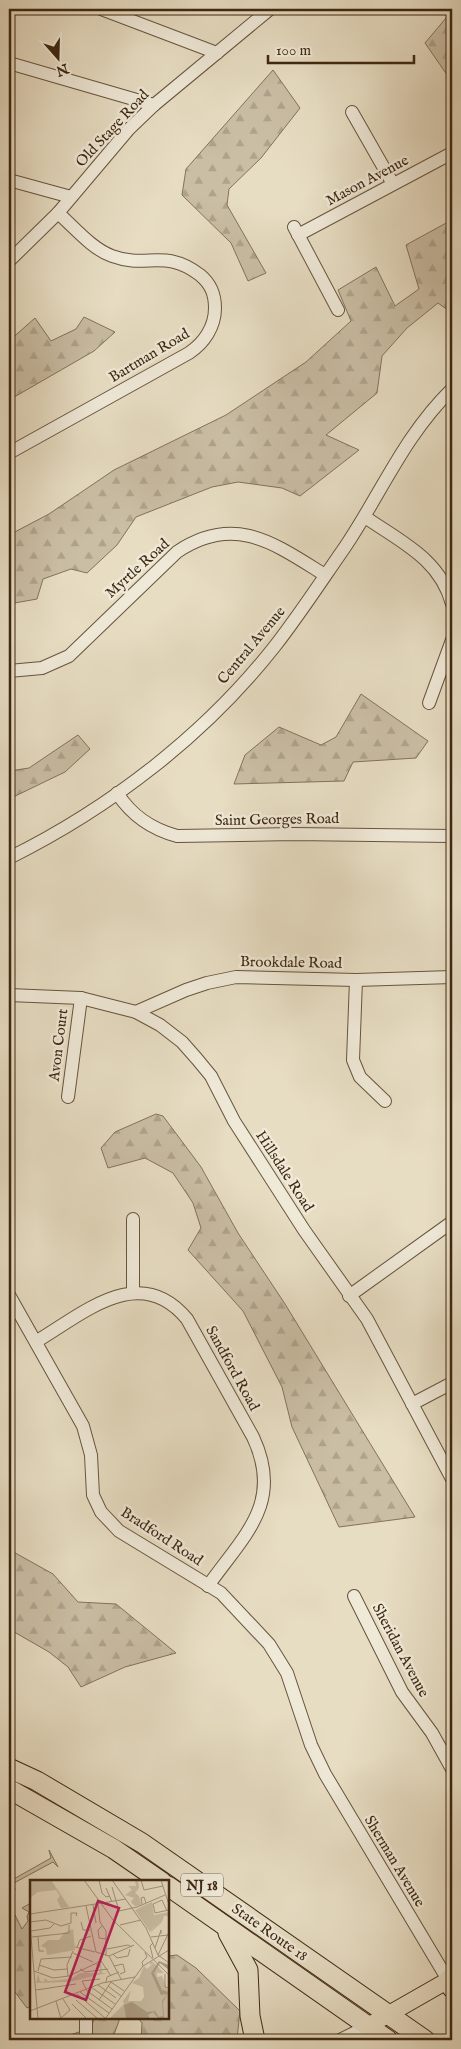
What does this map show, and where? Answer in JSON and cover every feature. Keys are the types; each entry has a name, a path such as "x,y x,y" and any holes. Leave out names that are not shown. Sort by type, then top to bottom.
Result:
{"highway":[{"name":"State Route 18","path":"9,1768 37,1781 142,1843 425,2040"},
{"name":"NJ 18","path":"9,1788 114,1849 159,1880"},
{"name":"State Route 18","path":"169,1887 388,2040"},
{"path":"196,1907 227,1931 248,1970 250,2016 255,2040"}],"main road":[{"path":"368,2026 451,1982"}],"street":[{"path":"101,9 217,53"},
{"name":"Old Stage Road","path":"9,261 58,213 129,130 154,105 270,9"},
{"path":"9,63 154,105"},
{"path":"352,112 393,184"},
{"name":"Mason Avenue","path":"338,310 296,231 452,153"},
{"path":"9,180 71,197"},
{"name":"Bartman Road","path":"9,453 189,353 203,341 214,322 215,299 212,287 188,266 176,261 138,261 112,256 93,244 58,213"},
{"name":"Central Avenue","path":"9,858 51,836 117,793 179,745 223,704 274,647 365,517 417,428 452,389"},
{"path":"365,517 429,562 448,588 452,604"},
{"name":"Myrtle Road","path":"9,671 42,668 69,656 177,552 193,542 211,536 239,534 258,537 280,547 326,575"},
{"path":"429,703 452,640"},
{"name":"Saint Georges Road","path":"117,793 129,809 143,821 177,836 293,834 452,836"},
{"name":"Brookdale Road","path":"136,1012 200,985 236,977 356,980 452,977"},
{"path":"356,980 353,1060 360,1077 385,1101"},
{"name":"Hillsdale Road","path":"9,995 81,998 136,1012 160,1025 182,1042 211,1076 234,1121 349,1296 367,1319 452,1479"},
{"name":"Avon Court","path":"68,1097 81,998"},
{"path":"133,1219 133,1292"},
{"path":"349,1296 452,1222"},
{"name":"Sandford Road","path":"37,1341 114,1297 133,1292 151,1294 163,1299 179,1309 187,1319 253,1437 264,1463 265,1488 259,1513 208,1586"},
{"name":"Bradford Road","path":"9,1295 84,1426 91,1455 93,1495 101,1512 119,1531 221,1593 242,1612 269,1644 287,1673 317,1757"},
{"path":"412,1404 452,1383"},
{"name":"Sheridan Avenue","path":"354,1596 402,1692 432,1733 452,1769"},
{"name":"Sherman Avenue","path":"317,1757 339,1800 451,1982"},
{"path":"86,2019 86,2040"},
{"path":"340,2040 368,2026"}],"green space":[{"path":"452,16 452,82 425,43 446,18"},
{"path":"273,70 300,108 261,158 229,189 227,205 266,273 248,281 231,243 182,195 186,169"},
{"path":"448,222 452,227 452,313 438,303 407,328 382,356 377,393 326,435 359,450 300,496 282,488 238,482 212,487 136,517 117,545 87,573 71,569 43,579 37,599 9,604 9,535 49,514 114,470 226,415 306,362 351,321 338,290 376,267 395,306 419,289 406,245"},
{"path":"84,317 115,332 94,351 9,400 9,341 35,318 51,341 76,329"},
{"path":"361,694 428,741 416,758 353,762 344,781 234,784 245,755 279,727 321,745 336,737"},
{"path":"78,735 90,749 65,772 9,799 9,771 29,768"},
{"path":"156,1114 163,1116 201,1167 238,1233 285,1304 415,1517 339,1527 292,1427 282,1387 243,1311 188,1250 201,1228 193,1203 173,1173 145,1158 108,1168 101,1148 115,1132"},
{"path":"10,1550 53,1574 78,1602 116,1604 176,1653 125,1667 81,1687 68,1667 49,1652 9,1629"},
{"path":"49,1850 58,1867 53,1862 14,1883 15,1890 9,1875 12,1880 51,1858"},
{"path":"30,1904 30,2006 27,2008 9,1984 9,1911 14,1913 22,1929 28,1921 27,1916 29,1912 22,1908"},
{"path":"177,1955 196,1968 240,2011 237,2039 141,2040 142,2023 139,2019 169,2019 169,1956"},
{"path":"94,2019 120,2019 112,2040 56,2040 90,2028"}]}
